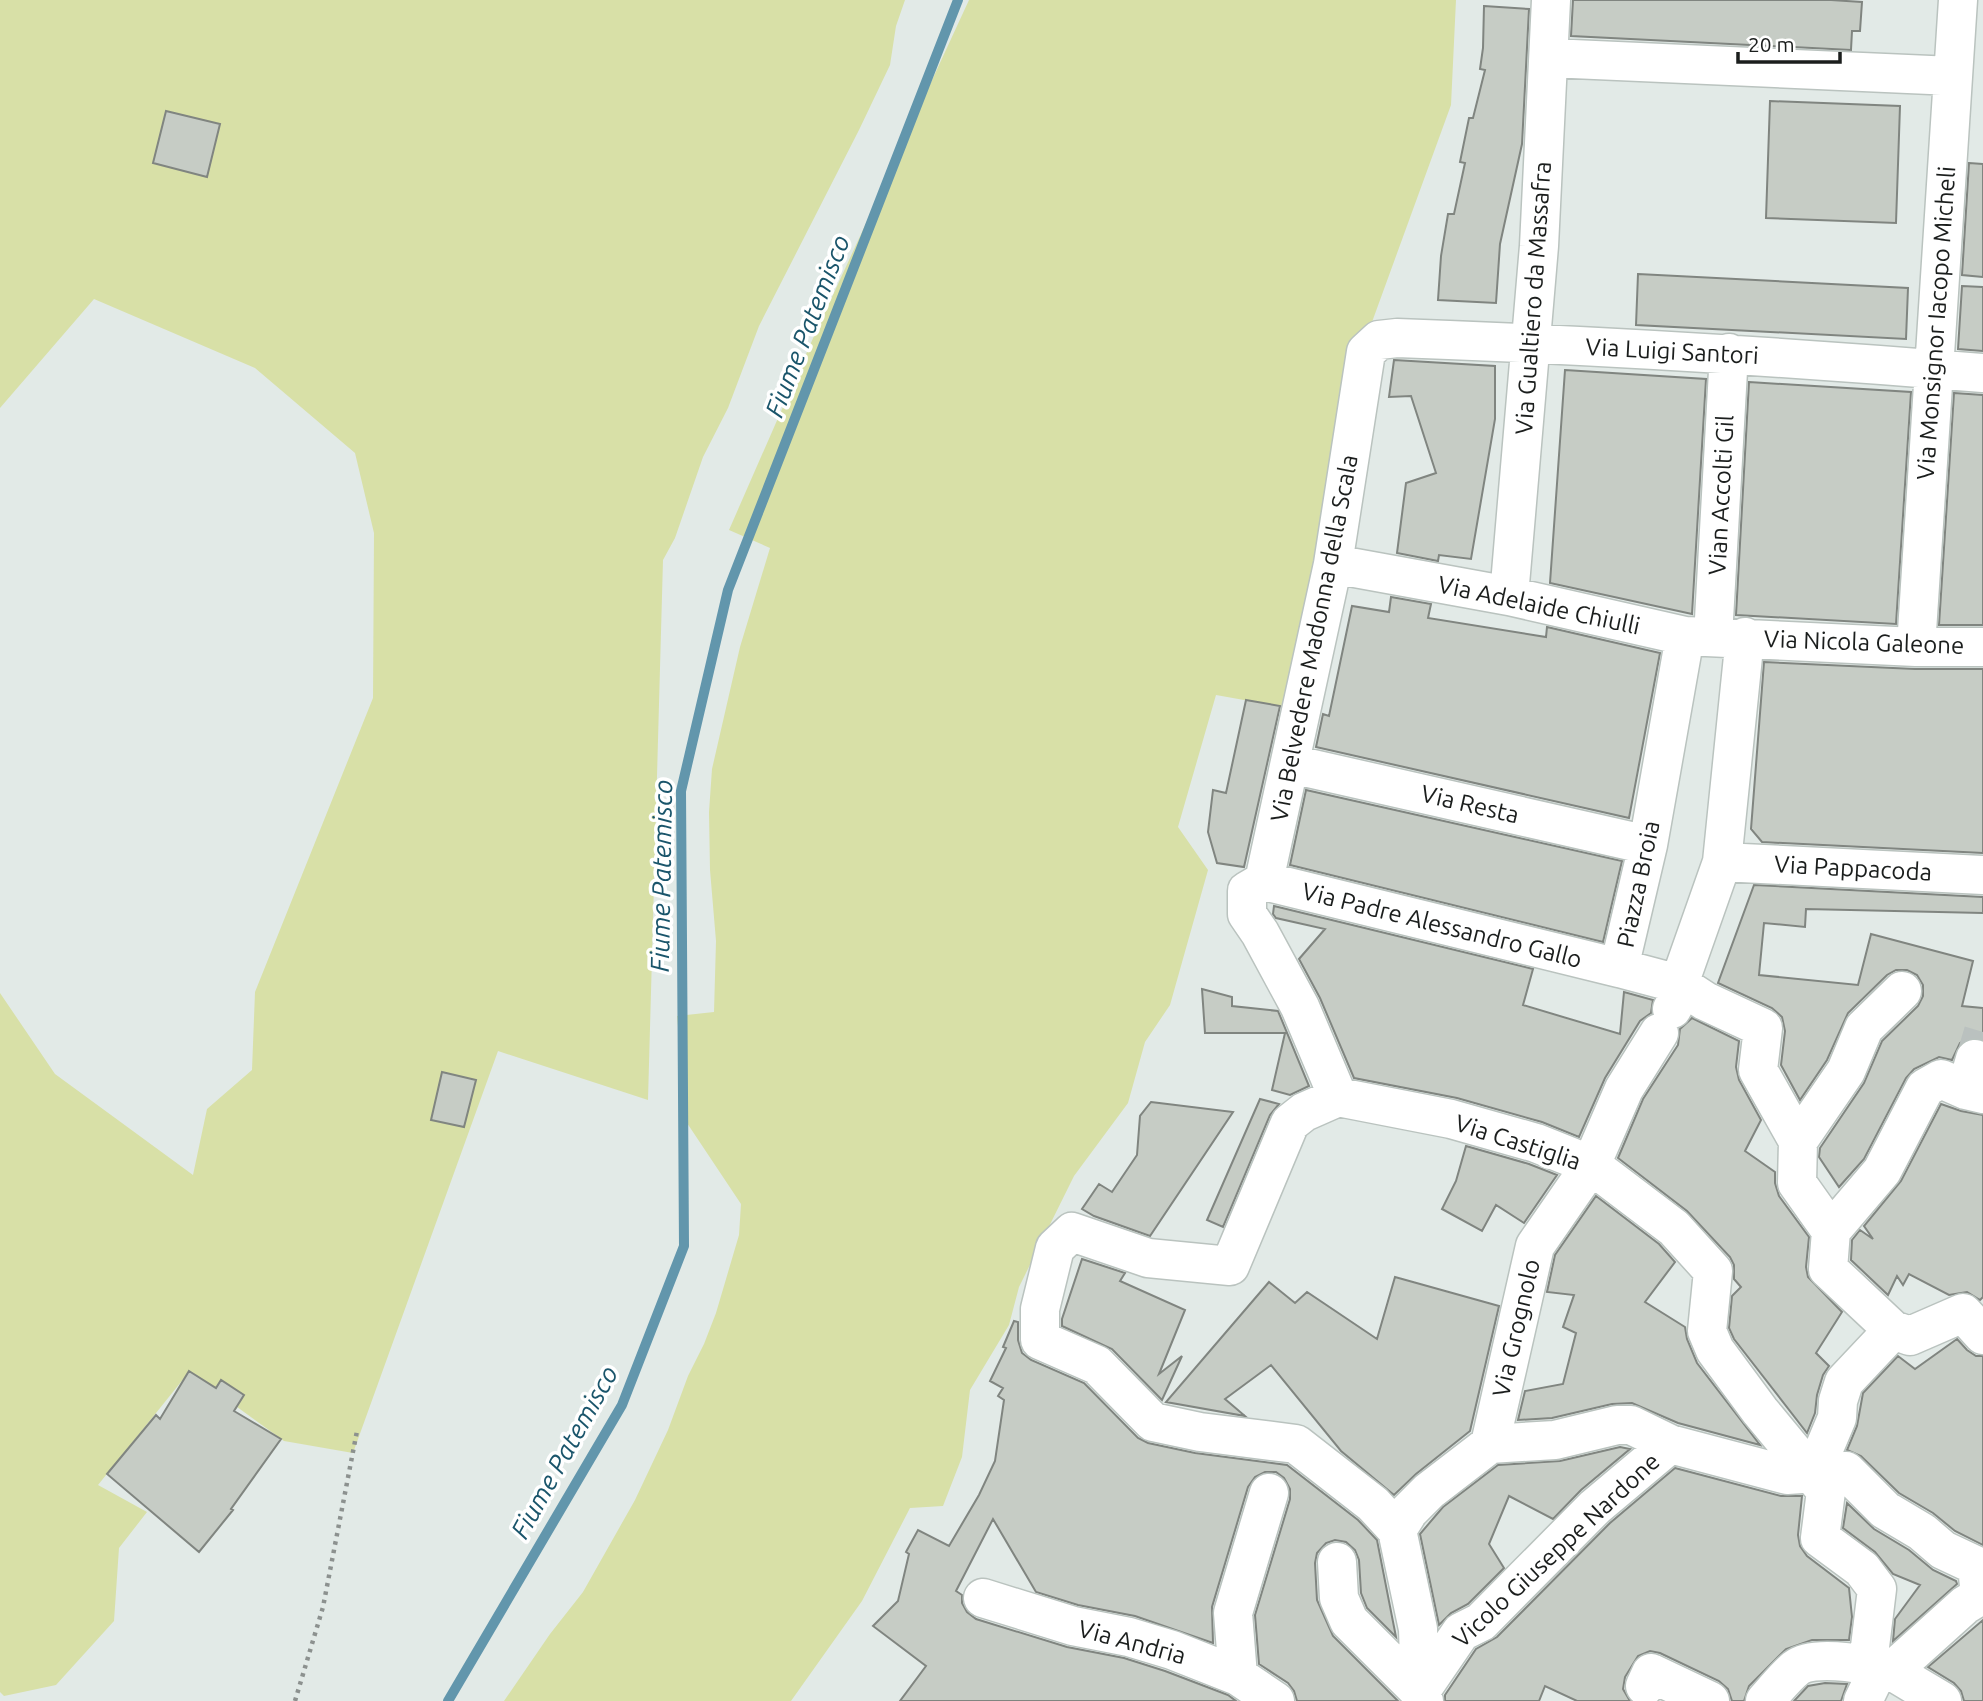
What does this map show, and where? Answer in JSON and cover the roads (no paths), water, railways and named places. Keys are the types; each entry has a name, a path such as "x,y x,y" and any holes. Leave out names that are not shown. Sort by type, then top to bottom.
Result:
{"street":[{"name":"Via Gualtiero da Massafra","path":"1509,596 1539,246 1551,0"},
{"name":"Via Monsignor Iacopo Micheli","path":"1916,647 1958,0"},
{"path":"1550,58 1953,76"},
{"name":"Via Luigi Santori","path":"1366,352 1379,340 1397,338 1729,354 1983,373"},
{"name":"Via Belvedere Madonna della Scala","path":"1264,881 1334,564 1366,352"},
{"name":"Vian Accolti Gil","path":"1715,637 1729,354"},
{"name":"Via Adelaide Chiulli","path":"1334,564 1715,637"},
{"path":"1679,984 1722,862 1715,637"},
{"name":"Via Nicola Galeone","path":"1715,637 1916,647 1983,647"},
{"name":"Piazza Broia","path":"1715,637 1648,845 1619,968 1679,984 1705,1001 1763,1028 1758,1070 1798,1141"},
{"name":"Via Resta","path":"1291,764 1648,845"},
{"name":"Via Pappacoda","path":"1722,862 1983,875"},
{"path":"1264,881 1247,891 1247,914 1300,1007 1338,1097 1304,1112 1290,1123 1230,1266 1148,1258 1072,1232 1055,1248 1040,1309 1040,1340 1097,1365 1153,1422 1200,1432 1296,1444 1373,1504 1397,1530 1418,1629 1422,1696"},
{"name":"Via Padre Alessandro Gallo","path":"1264,881 1619,968"},
{"name":"Via Grognolo","path":"1490,1444 1535,1247 1591,1164 1624,1089 1676,1002 1679,984"},
{"path":"1831,1231 1797,1183 1798,1141 1846,1071 1864,1028 1902,991"},
{"path":"1966,1080 1925,1088 1882,1171 1831,1231 1828,1269 1893,1330 1910,1336 1962,1313 1983,1335"},
{"name":"Via Castiglia","path":"1338,1097 1451,1119 1536,1143 1591,1164 1674,1228 1713,1271 1707,1331 1715,1350 1760,1411 1826,1491 1820,1538 1862,1569 1877,1589 1870,1655 1879,1679"},
{"path":"1813,1475 1837,1418 1838,1401 1844,1382 1893,1330"},
{"path":"1397,1530 1409,1511 1429,1491 1490,1444 1555,1440 1617,1425 1631,1425 1670,1444 1787,1475 1846,1471 1885,1510 1922,1532 1943,1550 1977,1566 1981,1596 1965,1605 1879,1679"},
{"name":"Vicolo Giuseppe Nardone","path":"1422,1696 1461,1632 1481,1622 1595,1507 1670,1444"},
{"path":"1238,1675 1233,1613 1269,1493"},
{"path":"1337,1562 1339,1598 1349,1621 1422,1696"},
{"name":"Via Andria","path":"983,1598 1073,1626 1129,1637 1161,1647 1238,1675 1275,1701"},
{"path":"1765,1701 1797,1667 1804,1664 1853,1662 1879,1679 1900,1676 1942,1701"},
{"path":"1643,1693 1651,1673 1710,1701"}],"waterway":[{"name":"Fiume Patemisco","path":"448,1701 622,1405 684,1246 681,791 728,590 958,0"}],"tunnel":[{"path":"1975,1059 1983,1032"}]}
